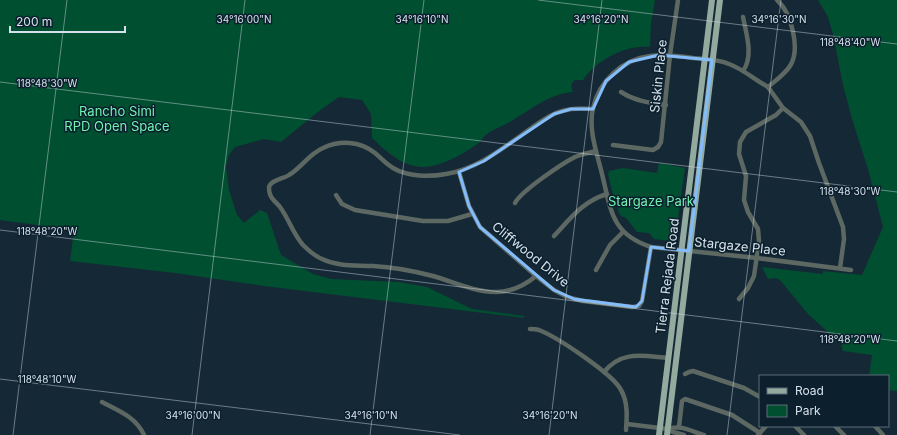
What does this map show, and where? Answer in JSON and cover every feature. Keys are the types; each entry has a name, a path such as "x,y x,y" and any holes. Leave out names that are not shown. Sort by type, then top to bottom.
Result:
{"main road":[{"name":"Tierra Rejada Road","path":"659,435 712,0"},
{"name":"Tierra Rejada Road","path":"668,432 720,0"}],"street":[{"name":"Siskin Place","path":"613,145 653,150 658,147 661,142 670,55 678,0"},
{"path":"777,0 788,13 795,51 790,67 768,87 783,108 801,122 813,142 819,163 843,228 844,238 840,268"},
{"path":"743,16 748,56 747,64 743,71"},
{"name":"Stargaze Place","path":"768,87 730,64 712,60 670,55 639,58 621,67 609,77 600,90 593,109 592,130 614,219 623,232 636,241 651,247 851,270"},
{"path":"621,92 629,97 646,102 666,105"},
{"path":"739,299 751,283 755,271 759,235 756,223 745,206 744,193 746,176 739,148 746,132 776,115 783,108"},
{"path":"536,276 516,289 505,292 494,292 474,289 423,273 380,266 347,266 332,263 314,255 302,244 281,208 270,196 270,185 292,174 319,149 332,145 350,143 364,145 391,167 406,173 433,176 459,172 484,161 554,114 571,109 593,109"},
{"path":"515,203 522,193 569,161 581,155 596,151"},
{"name":"Cliffwood Drive","path":"459,172 472,214 485,232 536,276 560,294 574,299 636,307 641,304 642,301 651,247"},
{"path":"554,236 582,206 594,198 607,194"},
{"path":"336,195 342,204 355,210 423,220 448,221 472,214"},
{"path":"596,270 610,245 623,232"},
{"path":"530,328 539,330 561,343 604,372 617,384 624,396 626,408 626,427 660,428 668,432 682,435"},
{"path":"604,372 613,363 629,356 639,355 668,358"},
{"path":"685,374 693,372 744,388 759,396"},
{"path":"679,427 682,401 685,400 732,415 759,434"},
{"path":"102,402 133,420 144,435"},
{"path":"668,432 674,427 679,427 704,435"},
{"path":"836,427 844,435"},
{"path":"876,427 884,435"}],"highlighted area":[{"path":"659,55 712,60 689,251 651,247 642,301 636,307 574,299 554,290 480,227 469,206 459,172 484,161 554,114 571,109 593,109 606,81 629,62"}],"green space":[{"name":"Rancho Simi RPD Open Space","path":"0,0 655,0 651,23 650,47 631,48 612,55 596,66 583,80 573,81 571,86 573,92 555,96 539,104 508,123 489,132 476,145 446,162 422,167 414,166 397,159 372,138 371,114 362,100 339,97 281,142 264,139 235,147 229,155 226,166 229,190 237,215 244,223 260,210 267,213 281,255 313,274 331,279 399,282 427,287 472,309 524,316 524,318 70,261 74,230 0,220"},
{"path":"818,0 897,0 897,391 889,390 889,375 869,375 872,355 843,351 841,344 808,314 780,280 776,278 768,279 762,267 823,274 823,271 862,275 883,227 868,169 843,85 833,34 828,17"},
{"name":"Stargaze Park","path":"659,163 685,168 675,239 671,241 654,239 649,233 637,232 626,218 621,216 618,211 619,205 614,199 608,174 609,171 623,168 657,173"}]}
